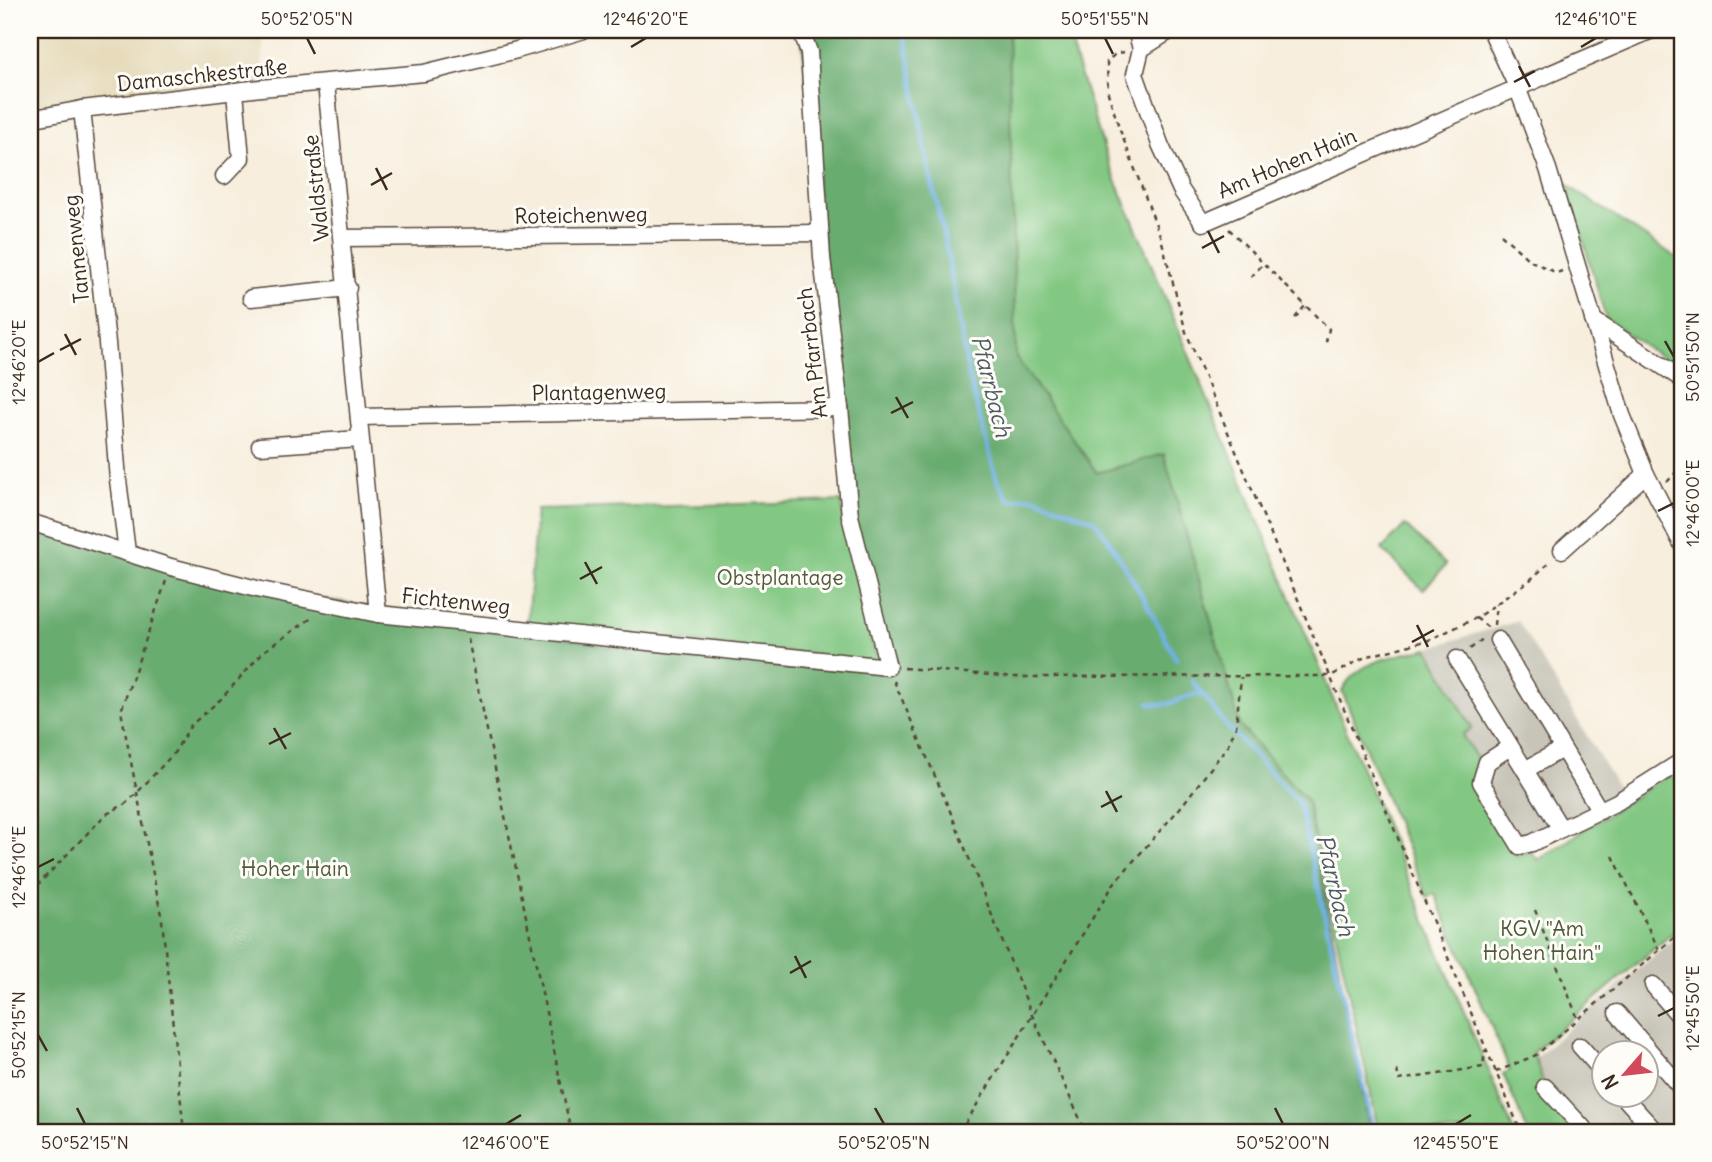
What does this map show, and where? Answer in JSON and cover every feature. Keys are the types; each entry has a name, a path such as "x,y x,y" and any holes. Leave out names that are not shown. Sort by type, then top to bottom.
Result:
{"street":[{"name":"Damaschkestraße","path":"30,119 82,109 424,74 584,30"},
{"name":"Am Pfarrbach","path":"801,30 808,52 821,233 849,516 888,667"},
{"path":"1136,30 1141,49 1171,30"},
{"path":"1491,30 1548,169 1622,415 1655,494 1682,542"},
{"name":"Am Hohen Hain","path":"1141,49 1135,75 1160,144 1181,190 1203,223 1517,88 1620,35 1651,30"},
{"name":"Waldstraße","path":"326,83 378,614"},
{"path":"224,176 241,158 235,92"},
{"name":"Tannenweg","path":"82,109 127,552"},
{"name":"Roteichenweg","path":"342,238 821,233"},
{"path":"251,298 348,288"},
{"path":"1593,320 1682,379"},
{"name":"Plantagenweg","path":"359,417 840,408"},
{"path":"260,446 360,439"},
{"path":"1562,550 1646,474"},
{"name":"Fichtenweg","path":"30,522 171,568 378,614 888,667"},
{"path":"1498,640 1600,811"},
{"path":"1457,659 1561,829"},
{"path":"1510,747 1487,762 1481,782 1520,846 1532,843 1617,803 1682,761"},
{"path":"1525,771 1562,748"},
{"path":"1653,985 1682,1019"},
{"path":"1618,1013 1682,1089"},
{"path":"1580,1046 1590,1057"},
{"path":"1545,1087 1587,1132"},
{"path":"1636,1110 1656,1132"}],"path":[{"path":"1515,30 1521,37"},
{"path":"1141,49 1115,54 1107,62 1108,93 1161,238 1186,332 1521,1132"},
{"path":"1218,216 1329,329 1325,346"},
{"path":"1501,234 1529,260 1557,273 1577,266"},
{"path":"1251,277 1263,264"},
{"path":"1295,318 1306,306"},
{"path":"1655,494 1682,466"},
{"path":"1086,1132 1032,1015 950,811 888,667 1015,677 1331,676 1365,657 1429,640 1476,618 1529,581 1562,550"},
{"path":"171,568 121,711 162,920 184,1132"},
{"path":"30,893 105,815 125,804 136,794 174,753 191,724 221,699 264,651 297,630 328,605"},
{"path":"465,622 571,1132"},
{"path":"960,1132 1115,882 1180,808 1227,747 1236,727 1241,677"},
{"path":"1613,856 1659,950"},
{"path":"1535,910 1578,1019"},
{"path":"1496,1072 1536,1055 1682,931"},
{"path":"1397,1070 1399,1080 1483,1067 1486,1048"}],"shaded area":[{"path":"30,30 264,30 261,88 30,119"},
{"path":"1518,621 1626,801 1517,857 1475,784 1480,763 1462,735 1472,728 1428,648"},
{"path":"1682,932 1682,1132 1575,1132 1539,1091 1535,1059"}],"green space":[{"name":"Hoher Hain","path":"801,30 1008,30 1016,357 1097,473 1164,454 1240,726 1307,801 1370,1132 30,1132 30,525 261,590 523,629 642,653 887,667 850,516"},
{"path":"1008,30 1066,30 1108,161 1514,1132 1379,1132 1307,801 1240,726 1164,455 1097,473 1016,357"},
{"path":"1567,185 1682,261 1682,372 1606,319"},
{"name":"Obstplantage","path":"841,501 870,640 880,662 527,625 536,510"},
{"path":"1405,525 1446,565 1423,590 1382,549"},
{"name":"KGV \"Am Hohen Hain\"","path":"1428,648 1472,728 1462,735 1480,763 1475,784 1517,857 1530,851 1538,860 1682,766 1682,925 1533,1052 1542,1079 1539,1092 1575,1132 1528,1132 1503,1074 1510,1070 1435,894 1427,897 1342,691 1357,672 1367,666"}],"waterway":[{"name":"Pfarrbach","path":"904,30 969,378 997,480 1009,500 1036,498 1095,521 1143,597 1176,659"},
{"name":"Pfarrbach","path":"1193,682 1225,724 1299,803 1374,1132"},
{"path":"1149,703 1166,704 1188,696 1201,695"}]}
